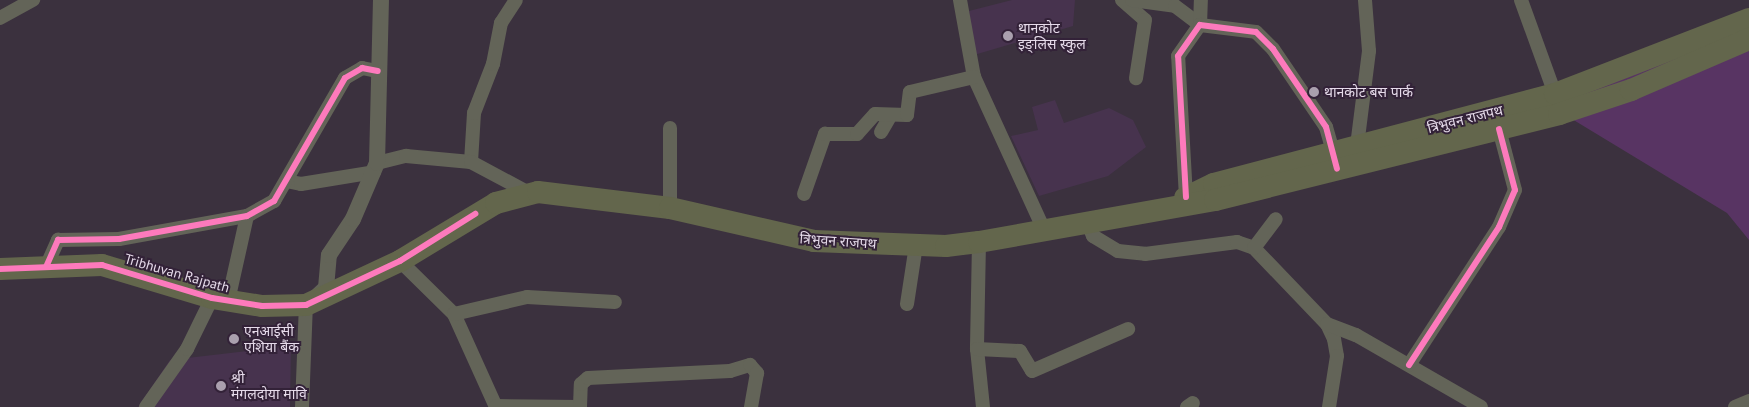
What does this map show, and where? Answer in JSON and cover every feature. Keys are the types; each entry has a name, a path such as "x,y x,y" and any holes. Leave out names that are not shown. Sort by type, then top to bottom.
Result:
{"highway":[{"name":"त्रिभुवन राजपथ","path":"1336,160 1357,146 1555,94 1749,19"},
{"name":"त्रिभुवन राजपथ","path":"475,214 529,193 561,192 670,208 814,241 916,245 979,242 1088,224 1181,200 1215,200 1336,160 1499,129 1631,90 1749,39"},
{"name":"Tribhuvan Rajpath","path":"0,269 102,265 220,299 306,305 400,261 475,214"}],"street":[{"path":"0,18 33,0"},
{"path":"302,407 306,305 326,288 329,255 353,219 376,168 382,116 378,71 381,0"},
{"path":"471,162 474,113 493,64 501,23 516,0"},
{"path":"960,0 974,77 1044,230"},
{"path":"1122,0 1145,20 1136,78"},
{"path":"1132,0 1175,6 1200,25 1256,32 1290,72 1326,127 1336,160"},
{"path":"1181,200 1178,56 1200,25 1201,0"},
{"path":"1357,146 1369,51 1365,0"},
{"path":"1521,0 1555,94"},
{"path":"46,267 58,240 119,239 247,216 274,201 345,78 362,68 378,71"},
{"path":"804,194 825,134 857,134 874,114 890,118 911,112 906,96 910,92 974,77"},
{"path":"880,132 890,118"},
{"path":"670,128 670,208"},
{"path":"1409,365 1499,227 1515,190 1499,129"},
{"path":"286,181 301,184 376,168 406,156 471,162 529,193"},
{"path":"146,407 188,349 220,299 247,216"},
{"path":"1254,248 1276,218"},
{"path":"1088,224 1093,236 1118,251 1144,254 1237,242 1254,248 1326,324 1409,365 1481,407"},
{"path":"979,242 977,348 983,407"},
{"path":"907,304 916,245"},
{"path":"400,261 454,314 496,407 580,407 581,384 588,378 730,371 750,365 757,373 751,407"},
{"path":"454,314 527,297 615,302"},
{"path":"1326,324 1337,356 1329,407"},
{"path":"977,348 1020,351 1032,372 1128,328"},
{"path":"1735,407 1749,401"}],"shaded area":[{"name":"थानकोट इङ्लिस स्कुल","path":"1012,0 1075,0 1073,26 974,55 969,11"},
{"path":"1749,13 1749,240 1727,213 1534,96"},
{"path":"1055,100 1064,123 1109,108 1133,120 1146,147 1108,176 1039,196 1011,136 1038,130 1032,107"},
{"name":"श्री मंगलदोया मावि","path":"291,346 290,407 138,407 170,360"}],"cycle path":[{"path":"1186,197 1178,56 1200,25 1256,32 1273,49 1326,127 1337,169"},
{"path":"46,267 58,240 119,239 247,216 274,201 345,78 362,68 378,71"},
{"path":"1409,365 1499,227 1515,190 1499,129"},
{"path":"0,269 102,265 212,298 262,306 306,305 400,261 475,214"}],"place":[{"name":"थानकोट इङ्लिस स्कुल","path":"1008,36"},
{"name":"थानकोट बस पार्क","path":"1314,92"},
{"name":"एनआईसी एशिया बैंक","path":"234,339"},
{"name":"श्री मंगलदोया मावि","path":"221,386"}]}
